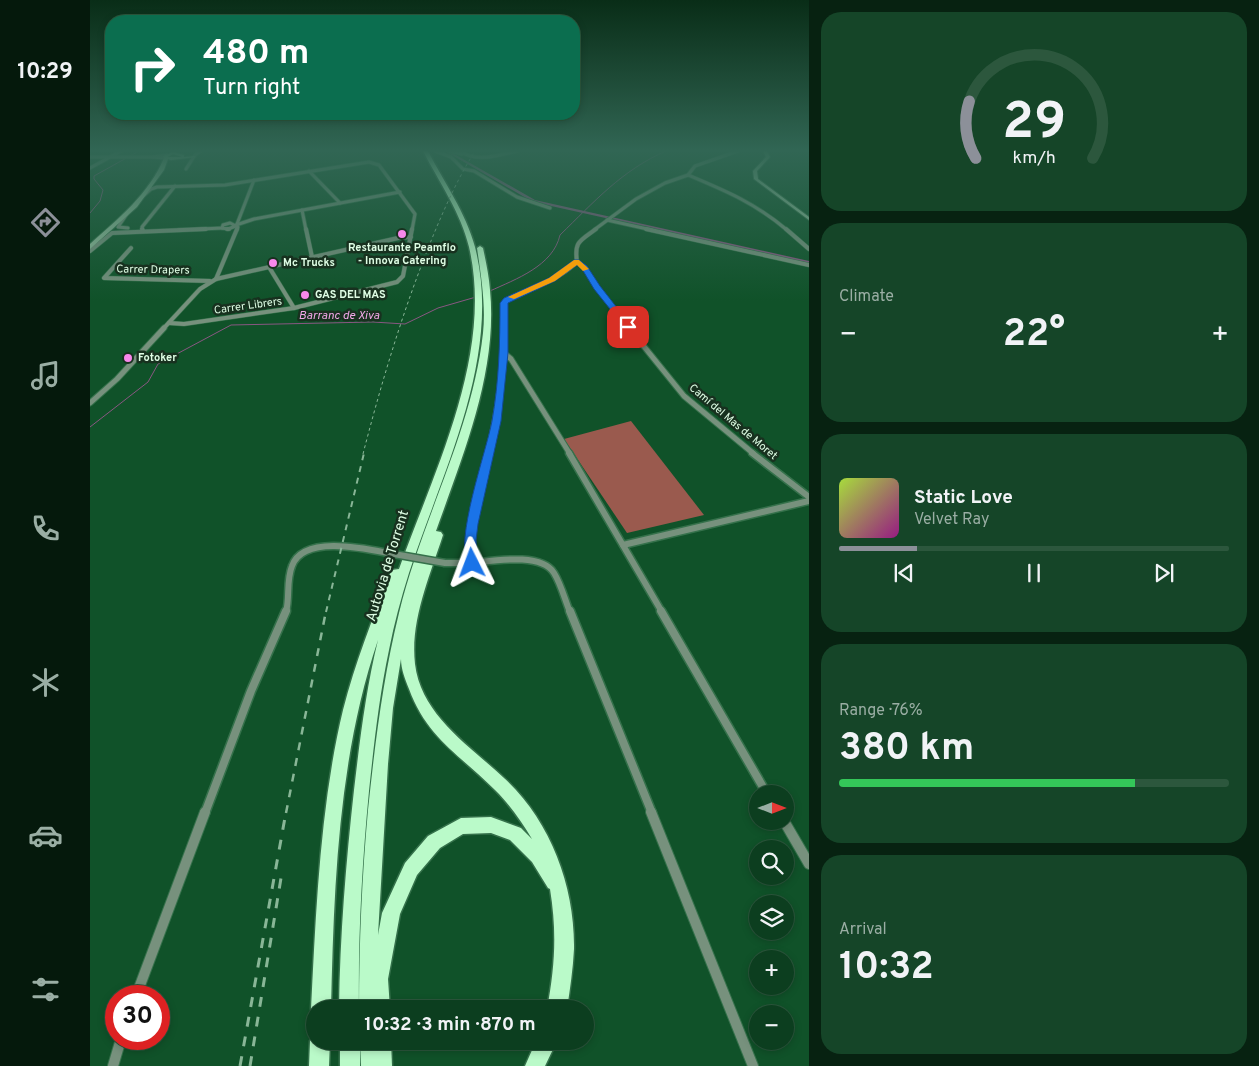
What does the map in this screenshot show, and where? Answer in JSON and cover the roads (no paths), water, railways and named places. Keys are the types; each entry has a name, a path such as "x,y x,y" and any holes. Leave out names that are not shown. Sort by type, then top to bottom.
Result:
{"highway":[{"name":"Autovia de Torrent","path":"453,201 466,229 482,281"},
{"name":"Autovia de Torrent","path":"369,1000 373,851 383,734 396,654 414,577 455,462 471,410 485,343 482,258 473,228 460,201"},
{"name":"Autovia de Torrent","path":"349,1000 348,976 355,849 368,733 382,652 402,575 460,408 470,373 483,306"},
{"path":"480,374 475,411 408,630 408,664 418,700 440,731 501,785 527,813 548,851 554,868 564,916 565,944 562,988 559,1000"},
{"path":"322,1000 330,851 346,731 367,652 447,436 460,408"},
{"path":"380,1000 379,979 391,913 411,869 434,842 461,826 491,824 515,834 538,856 558,888"},
{"path":"319,1066 320,1050"},
{"path":"350,1050 350,1066"},
{"path":"370,1050 370,1066"},
{"path":"381,1050 382,1066"},
{"path":"535,1066 543,1050"}],"street":[{"path":"90,249 138,201"},
{"path":"142,229 164,201"},
{"path":"228,229 241,217 247,201"},
{"path":"241,217 248,220 352,201"},
{"name":"Carrer Librers","path":"169,323 184,324 294,308 397,282 403,276 415,214 406,201"},
{"path":"528,201 550,208"},
{"path":"472,563 470,540 472,524 496,421 504,353 504,303 506,300 552,280 577,262 575,249 577,243 634,201"},
{"path":"747,201 772,217 809,249"},
{"path":"784,201 809,220"},
{"path":"302,210 312,257"},
{"path":"127,214 118,227 142,229"},
{"path":"90,249 110,234 142,229 224,226 254,219"},
{"path":"609,219 809,265"},
{"path":"216,279 238,228 234,224"},
{"path":"224,226 232,231 233,236"},
{"path":"90,403 116,379 200,289 210,281 398,238 411,237"},
{"name":"Carrer Drapers","path":"131,248 104,278 210,281"},
{"name":"Camí del Mas de Moret","path":"577,262 584,268 684,396 730,436 809,499"},
{"path":"269,267 294,308"},
{"path":"504,353 516,367 623,545 763,785"},
{"path":"623,545 809,499"},
{"path":"140,985 239,722 264,659 288,607 289,571 301,553 311,549 322,548 362,549 444,563 525,560 539,562 553,571 618,727 753,1066"},
{"path":"789,830 809,864"},
{"path":"113,1066 118,1050"}],"waterway":[{"path":"90,213 100,201"},
{"path":"534,201 809,262"},
{"name":"Barranc de Xiva","path":"490,291 522,276 542,263 556,246 560,235 595,201"},
{"name":"Barranc de Xiva","path":"90,427 148,382 158,364 231,325 373,322 405,324 438,308 476,297"}],"railway":[{"path":"363,454 386,371 412,290 448,201"},
{"path":"326,612 364,453"},
{"path":"286,813 326,611"},
{"path":"240,1066 286,812"},
{"path":"250,1066 282,872"}],"place":[{"name":"Restaurante Peamflo - Innova Catering","path":"402,234"},
{"name":"Mc Trucks","path":"273,263"},
{"name":"GAS DEL MAS","path":"305,295"},
{"name":"Fotoker","path":"128,358"}]}
